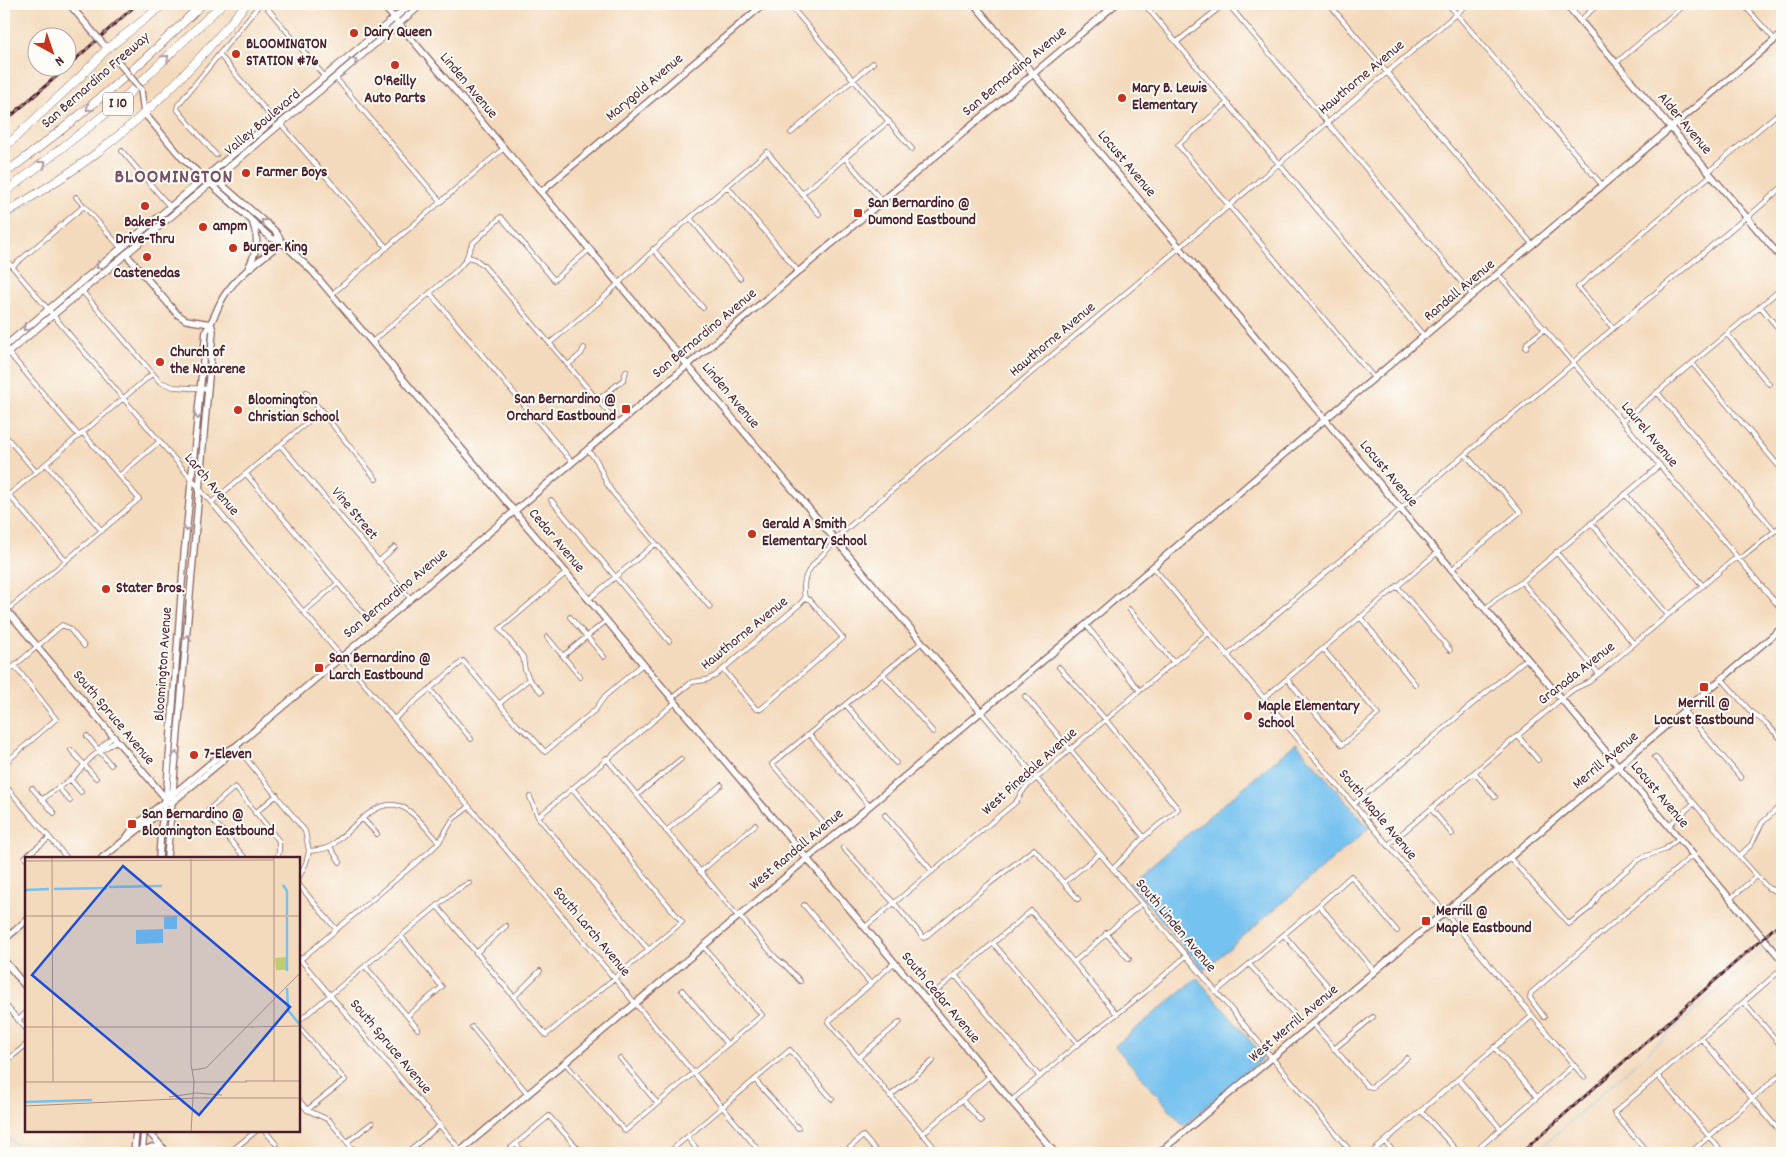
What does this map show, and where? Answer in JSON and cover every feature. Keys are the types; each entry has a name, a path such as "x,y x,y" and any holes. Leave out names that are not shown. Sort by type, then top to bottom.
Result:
{"highway":[{"path":"4,148 81,76 105,47 164,4"},
{"name":"San Bernardino Freeway","path":"4,174 46,143 107,93 202,4"},
{"name":"San Bernardino Freeway","path":"4,193 118,104 222,4"},
{"path":"4,214 75,169 144,113 197,60 246,4"}],"main road":[{"path":"69,4 141,90 144,113"},
{"name":"Linden Avenue","path":"382,4 980,712"},
{"name":"Valley Boulevard","path":"50,313 82,291 281,124 396,21 411,4"},
{"name":"Valley Boulevard","path":"5,352 121,248 324,76 396,21 422,4"},
{"name":"Marygold Avenue","path":"541,192 764,4"},
{"name":"Locust Avenue","path":"974,4 1782,960"},
{"name":"San Bernardino Avenue","path":"236,746 1116,4"},
{"name":"Alder Avenue","path":"1566,4 1782,259"},
{"name":"Randall Avenue","path":"1153,566 1782,34"},
{"name":"Cedar Avenue","path":"144,113 183,159 204,179 271,238 282,242"},
{"name":"Cedar Avenue","path":"210,184 220,183 276,232 282,242 312,271 807,858"},
{"path":"247,271 258,247 257,233 252,222"},
{"name":"Bloomington Avenue","path":"168,857 169,801 177,660 206,331 223,297 234,282 282,242"},
{"path":"126,254 179,316 186,320 211,324"},
{"name":"Bloomington Avenue","path":"169,801 173,794 200,488 213,331 211,324"},
{"name":"West Randall Avenue","path":"460,1152 980,712 1086,625 1153,566"},
{"path":"182,596 190,597"},
{"name":"South Spruce Avenue","path":"5,610 169,801"},
{"name":"Merrill Avenue","path":"1445,912 1782,628"},
{"path":"177,660 180,671 179,684 182,687"},
{"path":"127,837 136,825 221,762 236,746"},
{"path":"173,794 218,757 236,746"},
{"path":"174,775 181,781 187,782"},
{"path":"159,857 164,810 169,801"},
{"path":"103,857 164,810"},
{"path":"149,822 156,823 161,828"},
{"name":"South Cedar Avenue","path":"807,858 1055,1153"},
{"name":"West Merrill Avenue","path":"1159,1153 1445,912"},
{"path":"4,940 25,923"},
{"path":"4,960 25,986"},
{"path":"134,1153 136,1132"},
{"path":"142,1152 144,1132"},
{"path":"149,1132 165,1151"},
{"path":"142,1152 152,1147 165,1151"}],"street":[{"path":"216,155 177,109 178,105 260,4"},
{"path":"264,4 324,76"},
{"path":"789,4 912,149"},
{"path":"1144,4 1424,336"},
{"path":"1177,42 1224,4"},
{"path":"1228,4 1473,296"},
{"path":"1329,4 1533,245"},
{"path":"1448,4 1603,186"},
{"name":"Hawthorne Avenue","path":"538,817 573,789 674,700 685,686 692,682 711,678 800,604 805,598 805,575 838,536 1468,4"},
{"path":"1580,20 1599,4"},
{"path":"1744,4 1775,40"},
{"path":"1616,64 1682,7"},
{"path":"219,54 273,119"},
{"path":"791,133 873,63"},
{"path":"335,77 441,202"},
{"path":"1227,103 1178,145 1374,378"},
{"path":"1613,328 1578,286 1782,110"},
{"path":"802,194 889,121"},
{"path":"281,124 387,248"},
{"path":"332,294 504,148"},
{"path":"122,151 170,206"},
{"path":"550,343 600,301 653,250 767,152 819,214"},
{"path":"846,158 882,201"},
{"path":"727,186 798,271"},
{"path":"1228,655 1782,187"},
{"path":"76,197 121,248"},
{"path":"12,267 84,206"},
{"path":"372,342 457,270 468,257 470,248 476,239 501,217 554,280 590,249"},
{"path":"690,218 740,278"},
{"path":"653,250 704,308"},
{"name":"Larch Avenue","path":"4,257 402,728"},
{"path":"468,257 477,260 484,266 618,424"},
{"name":"Laurel Avenue","path":"1498,274 1782,610"},
{"path":"1623,421 1782,288"},
{"path":"82,291 160,382 169,386 208,389"},
{"path":"430,293 572,462"},
{"path":"1760,306 1782,333"},
{"path":"1526,348 1527,344 1544,329"},
{"path":"1727,334 1769,384"},
{"path":"568,365 581,354 584,348"},
{"path":"5,352 139,499 5,610"},
{"path":"1692,363 1782,470"},
{"path":"598,400 624,379 626,371"},
{"path":"4,499 152,374"},
{"path":"306,392 376,479"},
{"path":"1658,392 1775,531"},
{"path":"212,502 322,410"},
{"path":"4,434 36,472"},
{"path":"119,476 160,441"},
{"name":"Vine Street","path":"280,445 410,598"},
{"path":"588,449 597,461 612,493 710,607"},
{"path":"1451,570 1520,512 1502,490 1490,484 1465,454"},
{"path":"46,464 102,531"},
{"path":"1485,609 1496,599 1522,582 1660,465"},
{"path":"246,474 363,613"},
{"path":"1626,494 1703,586"},
{"path":"9,495 66,561"},
{"path":"551,500 669,641"},
{"path":"1591,523 1668,615"},
{"name":"Granada Avenue","path":"1388,845 1432,810 1562,698 1574,689 1589,682 1703,586 1738,558 1744,556 1782,524"},
{"path":"589,599 655,544"},
{"path":"378,562 395,548"},
{"path":"1264,698 1437,552"},
{"path":"1556,552 1634,644"},
{"name":"South Maple Avenue","path":"1153,566 1584,1077"},
{"path":"541,692 529,680 524,670 524,657 500,629 567,572"},
{"path":"1522,582 1599,674"},
{"path":"304,612 338,583"},
{"path":"1397,586 1450,650"},
{"path":"723,669 756,709 761,708 843,638 810,600 805,598"},
{"path":"1129,609 1174,663"},
{"path":"570,617 604,658"},
{"path":"1360,618 1415,684"},
{"path":"563,656 607,620"},
{"path":"1086,625 1140,691"},
{"path":"4,675 62,626 69,628 84,646"},
{"name":"West Pinedale Avenue","path":"865,927 1016,802 1025,788 1208,633"},
{"path":"547,637 580,677"},
{"path":"825,825 772,764 921,643"},
{"path":"1287,679 1342,745 1378,714 1323,649"},
{"path":"1354,804 1527,658"},
{"path":"394,719 463,661 518,726 530,735 545,752 595,710 604,696 643,663"},
{"path":"4,764 56,719 15,666"},
{"path":"1059,667 1106,720 1178,809 1144,837 1113,870"},
{"path":"883,674 933,732"},
{"path":"1722,679 1752,713 1766,723 1782,740"},
{"path":"499,704 529,680"},
{"path":"430,689 471,739"},
{"path":"1025,696 1144,837"},
{"path":"846,705 896,763"},
{"path":"1684,711 1740,778"},
{"name":"South Linden Avenue","path":"980,712 1352,1153"},
{"name":"South Larch Avenue","path":"402,728 761,1153"},
{"path":"810,735 869,806"},
{"path":"87,736 112,765"},
{"path":"1518,736 1538,760"},
{"path":"42,800 70,779 84,764 104,750 114,739"},
{"path":"236,746 304,828 309,851 300,875"},
{"path":"72,750 96,778"},
{"path":"1655,757 1738,856 1768,888 1775,891"},
{"path":"606,758 700,872 776,958 800,981"},
{"path":"637,795 681,759"},
{"path":"1475,773 1495,797"},
{"path":"70,779 81,792"},
{"path":"4,784 66,857"},
{"path":"666,831 721,784"},
{"path":"58,787 70,801"},
{"path":"32,788 54,814"},
{"path":"244,857 206,812 235,788 278,841 279,852 276,857"},
{"path":"437,906 546,1034 682,922 573,789"},
{"path":"255,813 277,795"},
{"path":"530,797 538,817 648,950"},
{"path":"1668,826 1694,803"},
{"path":"1738,856 1751,845 1762,823 1782,804"},
{"path":"309,851 330,847 362,818 375,809 399,806 409,811 439,842"},
{"path":"300,959 430,851 439,842 452,820 469,807"},
{"path":"1432,810 1452,834"},
{"path":"885,815 932,871"},
{"path":"362,818 377,834"},
{"path":"700,872 755,825"},
{"path":"26,857 49,838"},
{"path":"1510,858 1570,924 1591,907 1600,892 1637,861 1664,850 1679,838"},
{"path":"330,847 340,862"},
{"path":"844,848 924,938 989,884 1034,850 1065,882 1078,899"},
{"path":"1065,882 1099,854"},
{"path":"1544,1017 1530,999 1531,994 1693,855"},
{"path":"1216,992 1319,906 1351,876 1397,931"},
{"path":"1730,899 1757,876"},
{"path":"300,1021 455,891 469,883"},
{"path":"300,886 336,929"},
{"path":"1074,962 1141,904"},
{"path":"804,905 870,984"},
{"path":"1319,906 1375,972"},
{"path":"926,1000 1031,911 1116,1013"},
{"path":"476,953 506,926"},
{"path":"1106,933 1129,959"},
{"path":"1284,935 1329,987"},
{"path":"400,936 442,987 407,1016"},
{"path":"994,943 1078,1044"},
{"path":"565,1063 624,1131 694,1073 762,1015 703,946"},
{"path":"1011,1101 1116,1013 1144,993 1186,956"},
{"name":"South Spruce Avenue","path":"300,959 460,1152"},
{"path":"894,963 828,1022 939,1153"},
{"path":"1249,964 1297,1017"},
{"path":"365,966 418,1029"},
{"path":"1648,1153 1614,1113 1782,969"},
{"path":"514,997 540,971"},
{"path":"955,975 1040,1077"},
{"path":"682,990 728,1044"},
{"path":"1744,1002 1782,1048"},
{"path":"4,1003 25,1028"},
{"path":"18,1020 25,1014"},
{"path":"1371,1153 1532,1016"},
{"path":"1334,1049 1373,1017"},
{"path":"858,1058 900,1022"},
{"path":"1313,1024 1367,1086 1372,1087 1407,1058"},
{"path":"300,1027 345,1080 307,1110"},
{"path":"472,1027 528,1094"},
{"path":"1701,1038 1782,1134"},
{"path":"4,1062 25,1046"},
{"path":"1494,1047 1536,1096"},
{"path":"668,1153 790,1050 832,1099"},
{"path":"620,1058 657,1103"},
{"path":"890,1096 933,1060"},
{"path":"1473,1153 1536,1096 1574,1065"},
{"path":"1690,1153 1782,1073"},
{"path":"1657,1075 1724,1153"},
{"path":"922,1134 990,1076"},
{"path":"1458,1079 1501,1129"},
{"path":"756,1080 798,1128"},
{"path":"962,1100 981,1121"},
{"path":"300,1101 307,1110 329,1120 356,1153"},
{"path":"1421,1111 1459,1153"},
{"path":"505,1153 549,1116 582,1153"},
{"path":"347,1142 372,1123"},
{"path":"406,1153 439,1126"},
{"path":"229,1153 255,1132"},
{"path":"266,1132 276,1144"},
{"path":"844,1153 863,1136 878,1153"},
{"path":"687,1137 700,1153"},
{"path":"1385,1142 1395,1153"},
{"path":"516,1144 524,1153"}],"water":[{"path":"1296,743 1369,828 1204,970 1130,883"},
{"path":"1197,978 1263,1056 1261,1060 1184,1126 1115,1046"}],"waterway":[{"path":"4,220 36,199"},
{"path":"1771,942 1782,932"},
{"path":"1535,1153 1766,947"},
{"path":"4,1134 26,1153"}],"railway":[{"path":"78,57 137,4"},
{"path":"4,122 55,78"},
{"path":"1521,1153 1782,921"}],"place":[{"name":"Dairy Queen","path":"354,33"},
{"name":"BLOOMINGTON STATION #76","path":"236,54"},
{"name":"O'Reilly Auto Parts","path":"395,65"},
{"name":"Mary B. Lewis Elementary","path":"1122,98"},
{"name":"Farmer Boys","path":"246,173"},
{"name":"Baker's Drive-Thru","path":"145,206"},
{"name":"San Bernardino @ Dumond Eastbound","path":"858,213"},
{"name":"ampm","path":"203,227"},
{"name":"Burger King","path":"233,248"},
{"name":"Castenedas","path":"147,257"},
{"name":"Church of the Nazarene","path":"160,362"},
{"name":"San Bernardino @ Orchard Eastbound","path":"626,409"},
{"name":"Bloomington Christian School","path":"238,410"},
{"name":"Gerald A Smith Elementary School","path":"752,534"},
{"name":"Stater Bros.","path":"106,589"},
{"name":"San Bernardino @ Larch Eastbound","path":"319,668"},
{"name":"Merrill @ Locust Eastbound","path":"1704,687"},
{"name":"Maple Elementary School","path":"1248,716"},
{"name":"7-Eleven","path":"194,755"},
{"name":"San Bernardino @ Bloomington Eastbound","path":"132,824"},
{"name":"Merrill @ Maple Eastbound","path":"1426,921"}],"district":[{"name":"BLOOMINGTON","path":"174,178"}]}
